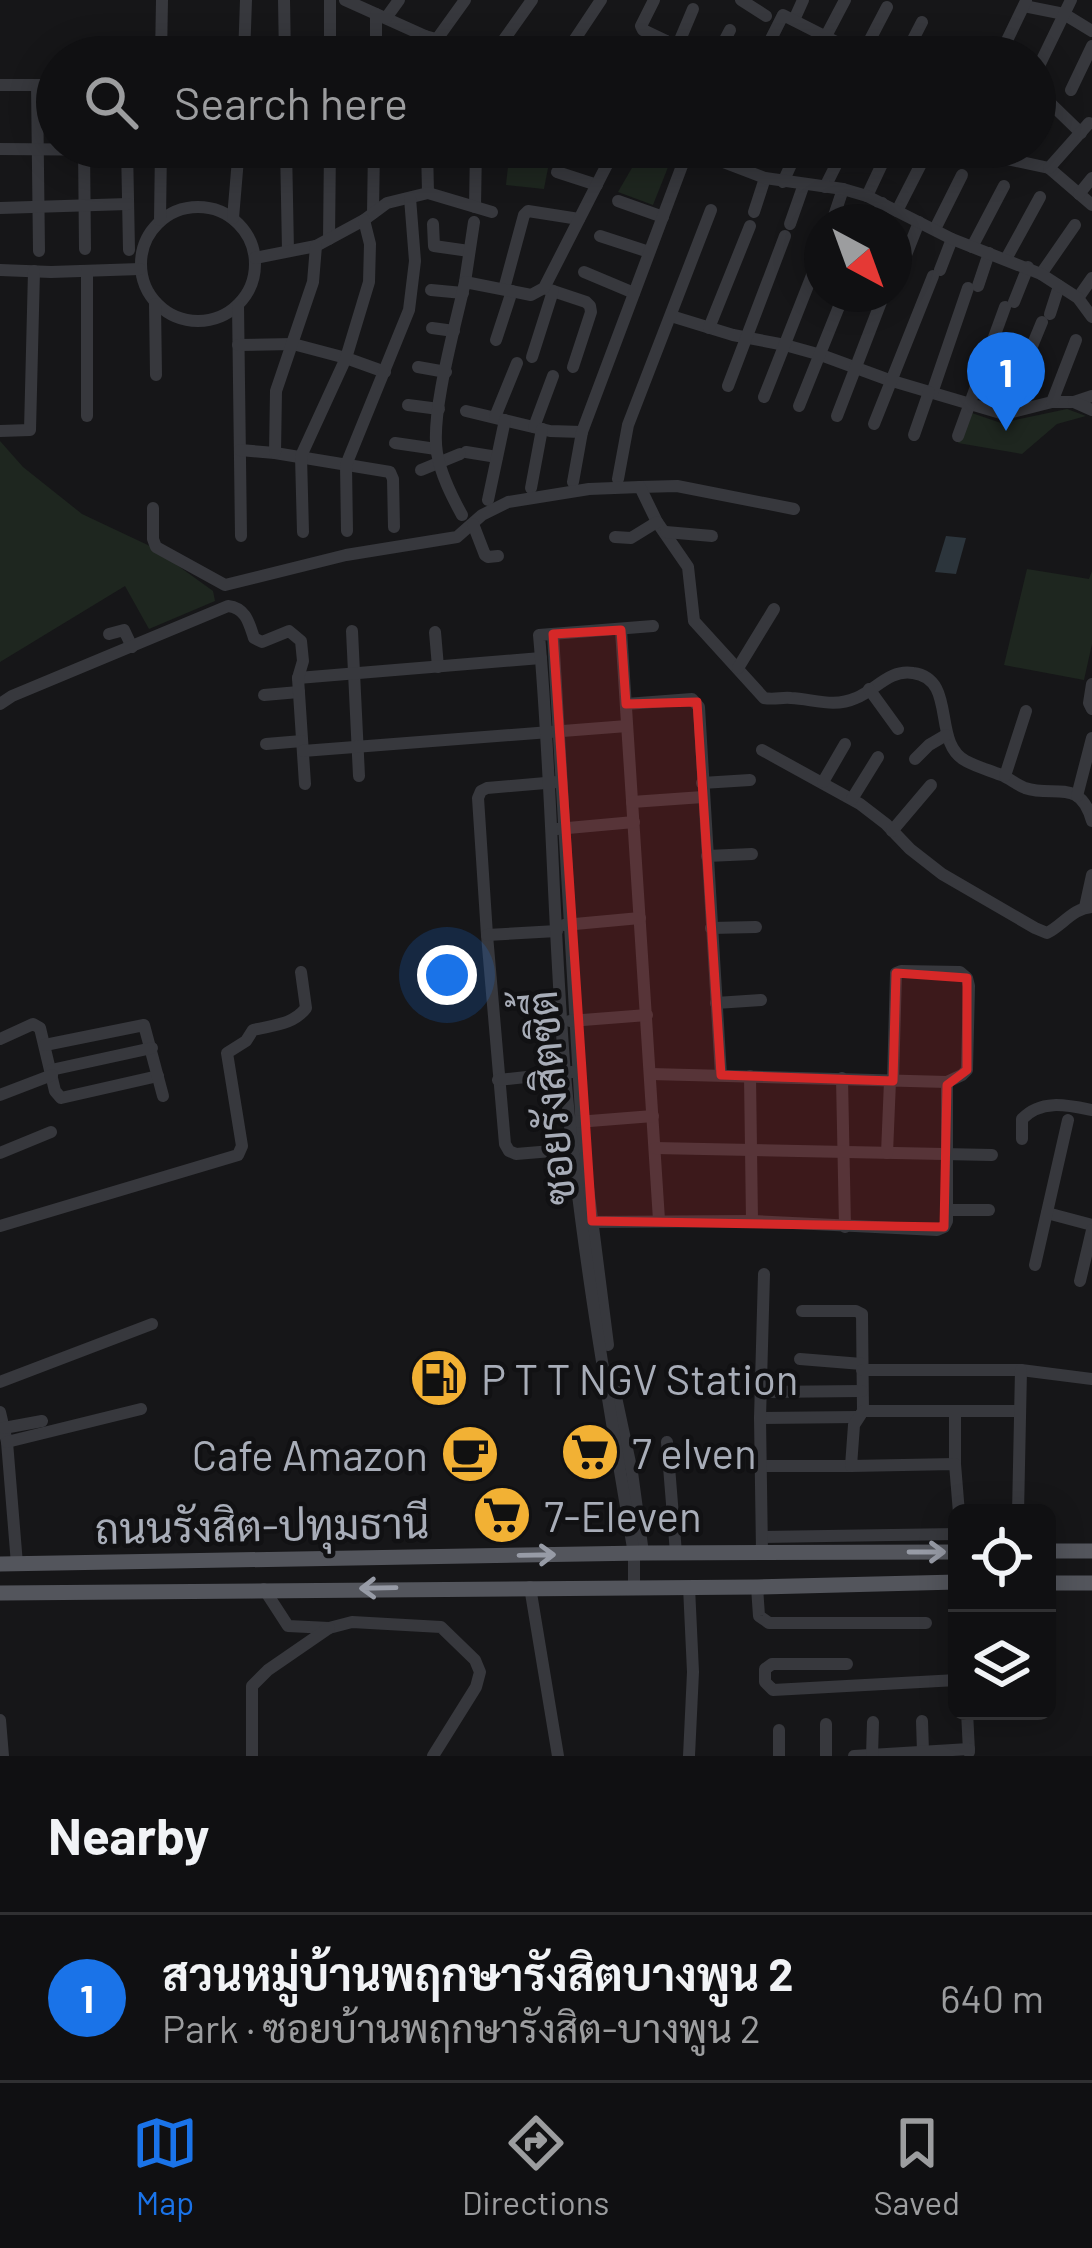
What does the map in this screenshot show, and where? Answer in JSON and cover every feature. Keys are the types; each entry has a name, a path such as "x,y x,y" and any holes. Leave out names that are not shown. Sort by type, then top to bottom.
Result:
{"main road":[{"name":"ถนนรังสิต-ปทุมธานี","path":"8,1564 638,1554 762,1545 948,1552"},
{"path":"1056,1551 1092,1551"},
{"name":"ถนนรังสิต-ปทุมธานี","path":"0,1593 948,1582"},
{"path":"1056,1582 1092,1583"}],"street":[{"path":"161,36 162,0"},
{"path":"245,36 246,0"},
{"path":"284,0 285,36"},
{"path":"330,0 330,36"},
{"path":"345,0 426,36"},
{"path":"379,36 381,16 399,0"},
{"path":"433,36 465,0"},
{"path":"503,36 532,0"},
{"path":"577,36 601,0"},
{"path":"654,0 641,26 655,36"},
{"path":"741,0 766,16"},
{"path":"794,20 803,0"},
{"path":"772,36 783,15 826,36 845,0"},
{"path":"1009,36 1025,3 1067,7 1092,31"},
{"path":"873,36 887,7"},
{"path":"1053,36 1067,7"},
{"path":"676,36 693,9"},
{"path":"915,36 922,22"},
{"path":"727,36 730,30"},
{"path":"1071,90 1092,46"},
{"path":"0,85 36,85"},
{"path":"1056,107 1085,128 1056,160"},
{"path":"0,149 36,149"},
{"path":"38,168 38,251"},
{"path":"84,168 85,249"},
{"path":"128,168 129,250"},
{"path":"160,168 160,220"},
{"path":"233,218 237,168"},
{"path":"286,168 288,251"},
{"path":"275,452 276,391 314,282 327,168"},
{"path":"303,532 301,456 346,358 369,282 372,168"},
{"path":"427,168 428,193"},
{"path":"475,168 464,288 439,410 438,455 449,492 491,555"},
{"path":"532,357 549,290 604,168"},
{"path":"573,482 582,432 681,168"},
{"path":"739,168 783,182 843,189 882,203"},
{"path":"783,182 789,168"},
{"path":"825,187 834,168"},
{"path":"867,196 880,168"},
{"path":"901,204 919,168"},
{"path":"1049,168 1092,206"},
{"path":"557,172 596,185"},
{"path":"935,230 962,175"},
{"path":"709,328 765,178"},
{"path":"1079,194 1092,178"},
{"path":"728,386 804,184"},
{"path":"972,247 1004,186"},
{"path":"838,204 843,189"},
{"path":"255,258 322,243 387,203 428,193 474,214 492,212"},
{"path":"1006,259 1040,197"},
{"path":"347,531 346,465 409,310 415,261 410,199"},
{"path":"619,200 663,217"},
{"path":"0,208 128,204"},
{"path":"196,206 215,209 244,229 252,242 254,275 238,305 223,316 187,321 155,304 145,288 141,251 160,220 196,206"},
{"path":"618,479 628,425 711,210"},
{"path":"496,340 524,215 528,211 579,219"},
{"path":"912,218 952,239 1035,270 1078,298 1092,317"},
{"path":"912,237 920,222"},
{"path":"433,224 434,246 469,250"},
{"path":"958,436 1010,304 1075,225"},
{"path":"600,236 650,252"},
{"path":"874,424 952,239"},
{"path":"914,435 989,253"},
{"path":"0,270 140,269"},
{"path":"0,431 30,430 34,271"},
{"path":"87,271 87,416"},
{"path":"584,272 634,293"},
{"path":"1078,298 1092,278"},
{"path":"1004,414 1059,286"},
{"path":"431,290 508,290 531,295 549,290 590,306 573,368"},
{"path":"764,397 804,296"},
{"path":"155,304 156,375"},
{"path":"238,305 241,536"},
{"path":"799,406 837,312"},
{"path":"837,416 877,312"},
{"path":"671,316 821,355 1004,414 1092,396"},
{"path":"432,328 454,332"},
{"path":"1052,402 1076,340"},
{"path":"238,345 293,344 385,372"},
{"path":"488,500 500,418 517,363"},
{"path":"418,367 446,372"},
{"path":"531,488 538,428 553,376"},
{"path":"1074,402 1092,410"},
{"path":"408,405 439,410"},
{"path":"466,411 538,428 582,432"},
{"path":"395,443 438,455 497,458"},
{"path":"240,450 390,472 394,527"},
{"path":"421,470 438,455"},
{"path":"0,704 226,595 346,555 458,537 482,515 508,502 589,489 677,485 794,509"},
{"path":"640,488 653,529 688,567 694,621 764,698 848,701 873,696 887,677 916,673 929,678 940,694 939,739 962,760 1028,789 1058,789 1077,796 1092,821"},
{"path":"153,508 156,547 226,595 244,612 254,638 262,642 289,631 301,640 305,784"},
{"path":"615,537 631,538 653,529 712,536"},
{"path":"738,668 774,609"},
{"path":"546,635 653,626"},
{"path":"109,634 120,629 129,641"},
{"path":"620,629 659,1220"},
{"path":"352,631 359,776"},
{"path":"435,632 439,667"},
{"name":"ซอยรังสิตซิตี้","path":"546,635 541,658 552,732"},
{"name":"ซอยรังสิตซิตี้","path":"546,635 578,1149 606,1387 638,1554"},
{"path":"264,695 354,673 541,658"},
{"path":"1092,684 1092,709"},
{"path":"873,696 898,729"},
{"path":"626,704 697,702 721,1075"},
{"path":"1005,776 1026,711"},
{"path":"266,745 357,747 627,726"},
{"path":"1077,796 1092,738"},
{"path":"915,759 939,739"},
{"path":"824,782 845,744"},
{"path":"762,751 852,799 942,874 1047,933 1089,907 1092,875"},
{"path":"852,799 878,757"},
{"path":"632,802 750,780"},
{"path":"555,782 481,791 478,798 505,1144 516,1154 578,1149"},
{"path":"892,830 932,785"},
{"path":"557,829 634,822"},
{"path":"706,856 752,854"},
{"path":"487,935 640,918"},
{"path":"711,928 756,927"},
{"path":"0,1226 238,1155 242,1146 227,1053 253,1030 293,1021 302,1013 306,1008 301,972"},
{"path":"651,1074 842,1078 891,1081 947,1082 967,1070 969,986 960,973 896,974 891,1081 887,1153"},
{"path":"716,1003 761,1000"},
{"path":"569,1021 647,1015"},
{"path":"0,1039 37,1025 61,1098 158,1076"},
{"path":"45,1045 140,1025 146,1028 163,1096"},
{"path":"0,1095 52,1072 152,1048"},
{"path":"498,1080 572,1072"},
{"path":"750,1076 752,1221"},
{"path":"842,1078 845,1227"},
{"path":"586,1222 752,1221 944,1228 947,1082"},
{"path":"1022,1139 1022,1119 1033,1109 1060,1105 1092,1110"},
{"path":"576,1122 653,1116"},
{"path":"1035,1265 1068,1120"},
{"path":"0,1153 50,1132"},
{"path":"655,1148 992,1155"},
{"path":"947,1210 989,1210"},
{"path":"1047,1213 1092,1228 1080,1281"},
{"name":"ซอยรังสิตซิตี้","path":"586,1222 632,1472 638,1554"},
{"path":"764,1274 762,1545 948,1535"},
{"path":"802,1311 860,1311 862,1391 851,1466"},
{"path":"0,1382 152,1324"},
{"path":"800,1359 862,1367 1021,1370 1092,1379"},
{"path":"1018,1504 1021,1370"},
{"path":"761,1391 862,1391"},
{"path":"5,1435 142,1409"},
{"path":"760,1418 1019,1411"},
{"path":"0,1412 5,1435 8,1564"},
{"path":"955,1412 958,1504"},
{"path":"5,1435 42,1421"},
{"path":"668,1442 676,1553"},
{"path":"761,1466 955,1464"},
{"path":"634,1587 638,1554"},
{"path":"530,1587 558,1756"},
{"path":"688,1587 692,1652 688,1756"},
{"path":"757,1587 759,1616 769,1623 926,1623"},
{"path":"264,1589 288,1626 290,1657"},
{"path":"288,1626 329,1628 352,1622 433,1625 447,1630 480,1672 476,1687 433,1756"},
{"path":"252,1756 250,1690 268,1670 329,1628"},
{"path":"848,1664 772,1664 765,1669 765,1682 773,1690 948,1680"},
{"path":"0,1720 3,1756"},
{"path":"854,1756 969,1752 968,1720"},
{"path":"922,1721 923,1752"},
{"path":"872,1755 873,1722"},
{"path":"826,1724 826,1756"},
{"path":"779,1730 779,1756"}],"highlighted area":[{"path":"621,630 626,704 697,702 721,1075 893,1081 896,973 967,978 967,1070 947,1085 944,1227 592,1221 553,634"}],"shaded area":[{"path":"508,168 548,168 544,189 506,185"},
{"path":"632,168 668,168 653,205 618,192"},
{"path":"1067,409 1086,416 1057,424 1022,454 958,443 969,412 1001,423"},
{"path":"0,441 23,467 82,514 152,547 213,591 215,601 149,629 125,586 0,662"},
{"path":"946,536 966,538 956,574 935,572"},
{"path":"1027,569 1089,579 1092,571 1092,644 1084,680 1004,665"}],"place":[{"name":"สวนหมู่บ้านพฤกษารังสิตบางพูน 2","path":"1006,431"},
{"name":"P T T NGV Station","path":"439,1378"},
{"name":"7 elven","path":"590,1452"},
{"name":"Cafe Amazon","path":"470,1454"},
{"name":"7-Eleven","path":"502,1515"}]}
